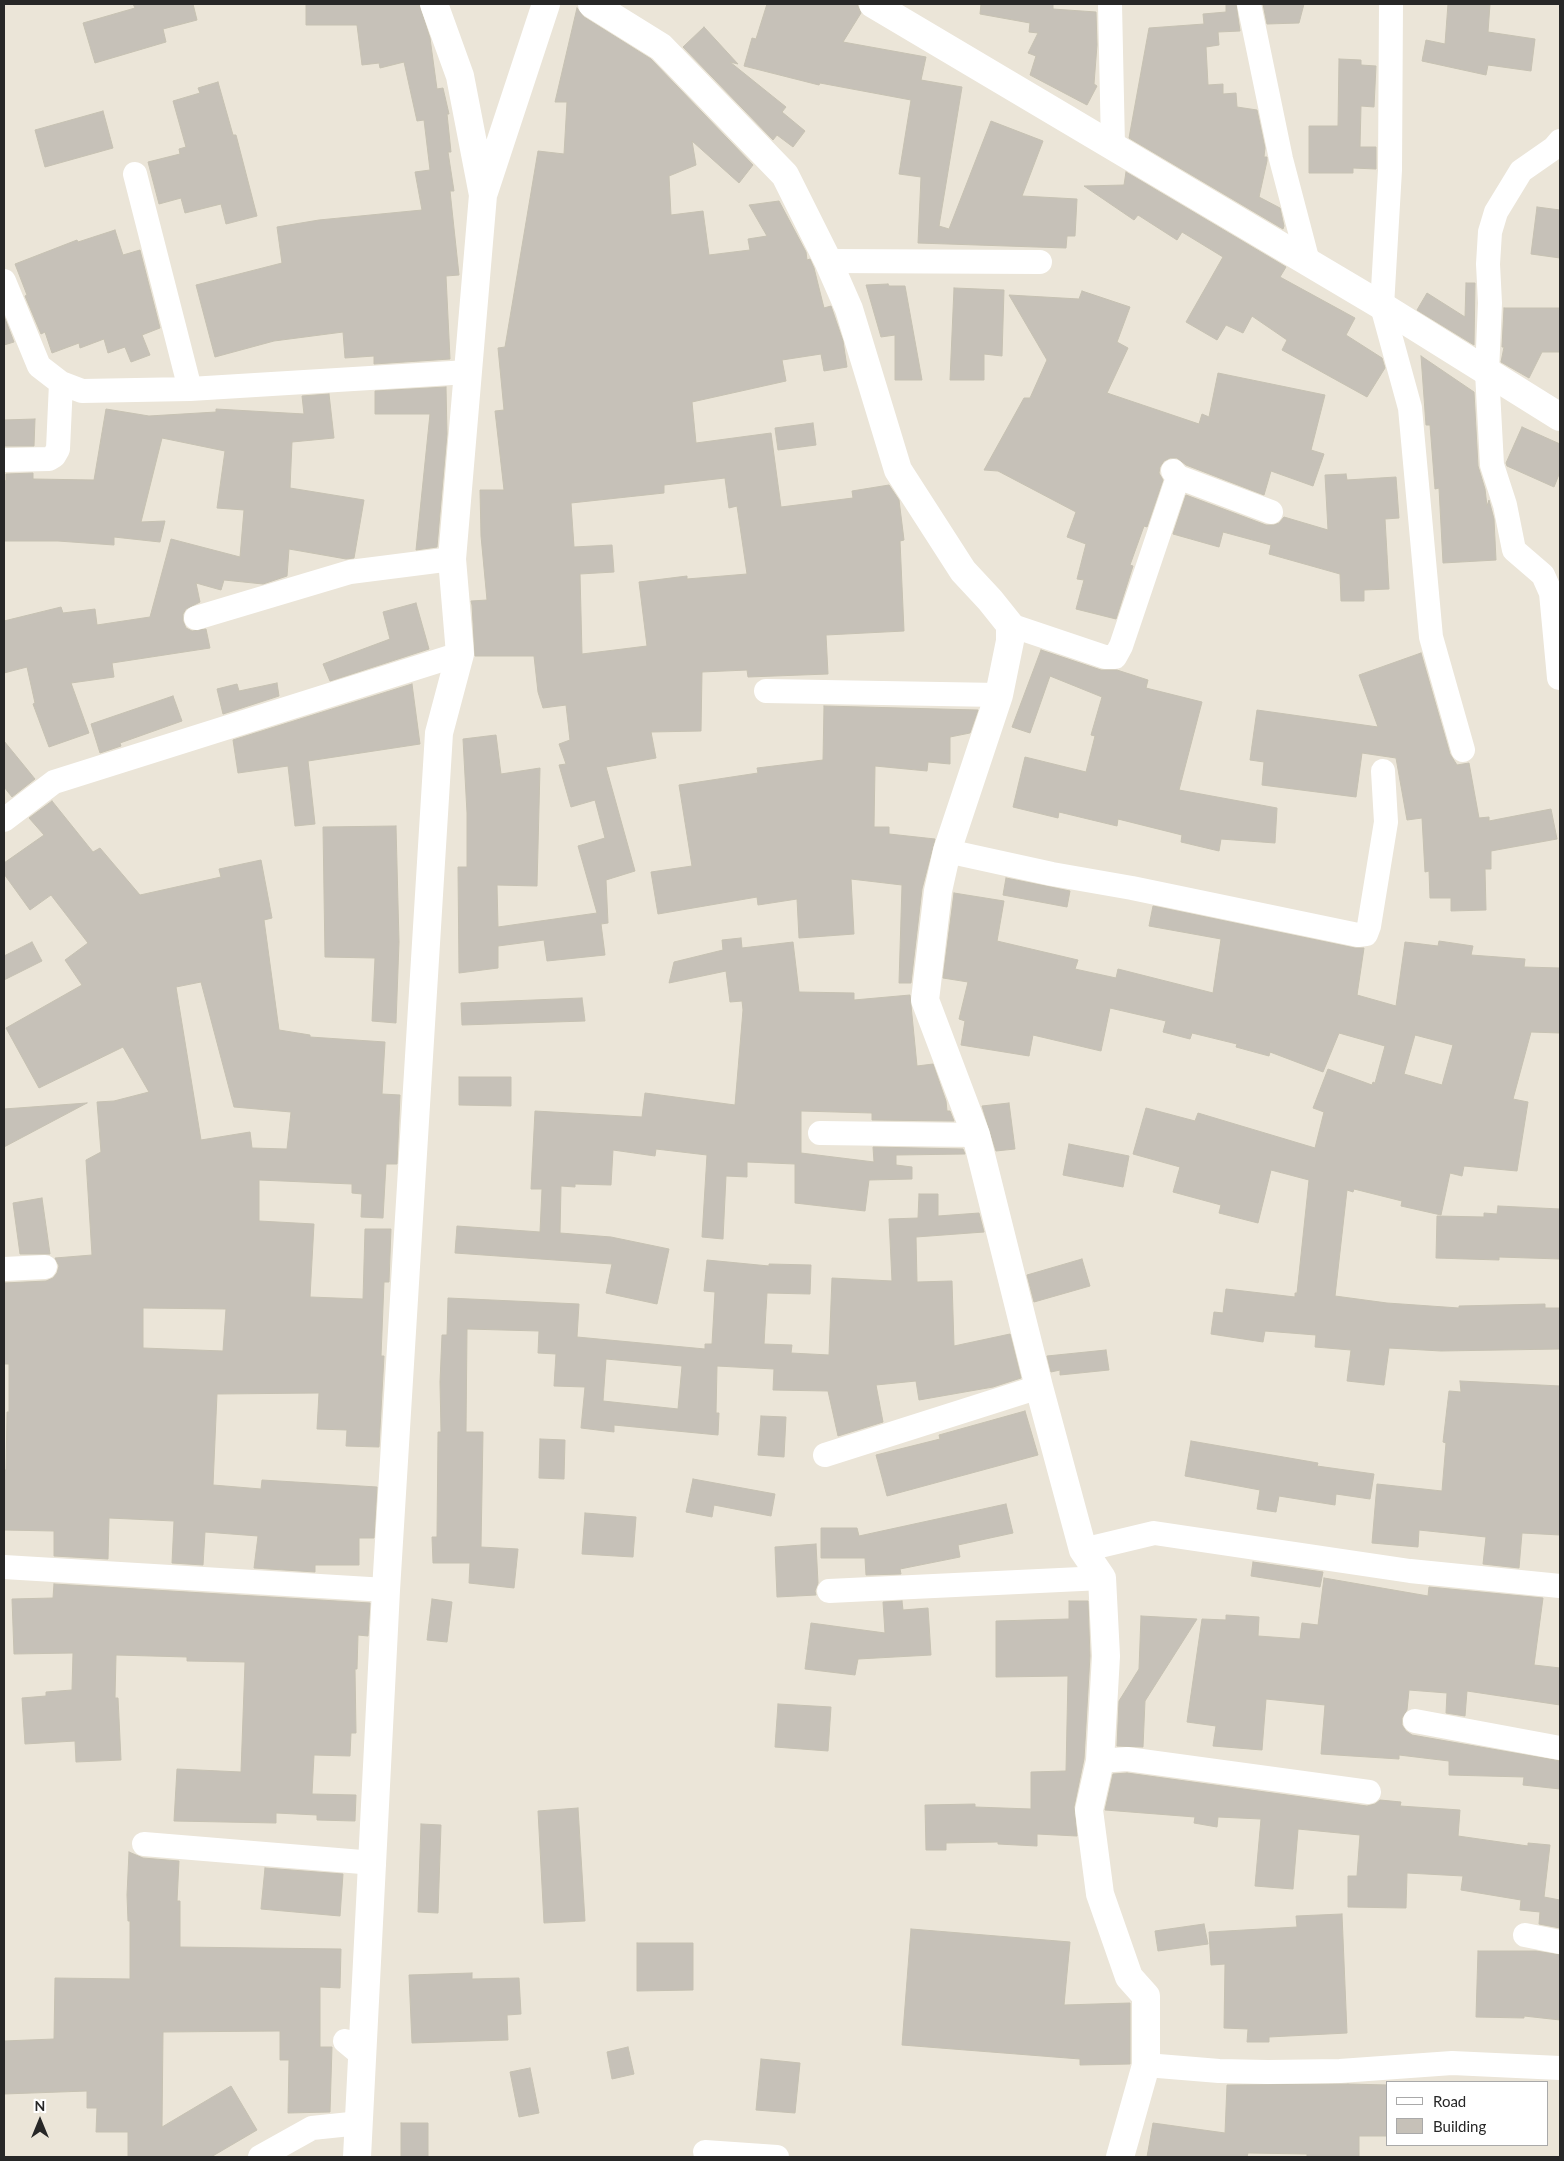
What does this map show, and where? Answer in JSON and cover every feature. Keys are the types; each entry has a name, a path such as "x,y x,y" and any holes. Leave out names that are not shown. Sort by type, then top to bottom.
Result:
{"street":[{"path":"434,4 460,76 483,195"},
{"path":"357,2157 360,2123 354,2048 374,1863 386,1590 439,733 460,654 452,559 483,195 546,4"},
{"path":"592,4 661,47 785,174 828,261 849,309 898,470 963,571 1010,625 1105,657 1115,657 1121,646 1176,474 1271,512"},
{"path":"873,4 1382,306 1560,417"},
{"path":"1110,4 1114,146"},
{"path":"1249,4 1281,158 1308,262"},
{"path":"1391,4 1390,170 1382,306 1410,408 1432,637 1463,750"},
{"path":"1560,141 1554,148 1521,171 1496,212 1492,225 1488,264 1490,303 1487,372 1492,465 1505,505 1514,550 1543,575 1551,592 1560,678"},
{"path":"135,174 190,389"},
{"path":"828,261 1040,262"},
{"path":"4,281 40,366 61,383 82,391 190,389 468,372"},
{"path":"4,460 48,459 54,456 58,448 61,383"},
{"path":"196,618 350,572 452,559"},
{"path":"1010,625 1010,641 999,695 948,851 938,891 925,1000 976,1135 1039,1387 1083,1550 1102,1578 1106,1656 1100,1761 1089,1810 1100,1894 1129,1977 1146,1996 1146,2065 1120,2157"},
{"path":"4,820 54,782 460,654"},
{"path":"766,692 999,695"},
{"path":"948,851 1052,874 1358,935 1366,934 1369,926 1386,822 1383,771"},
{"path":"820,1134 976,1135"},
{"path":"4,1269 45,1267"},
{"path":"825,1455 1039,1387"},
{"path":"1083,1550 1154,1533 1410,1571 1560,1586"},
{"path":"4,1567 386,1590"},
{"path":"829,1591 1102,1578"},
{"path":"1415,1721 1560,1748"},
{"path":"1100,1761 1127,1760 1369,1792"},
{"path":"144,1844 374,1863"},
{"path":"1525,1934 1560,1942"},
{"path":"1146,2065 1220,2071 1268,2072 1340,2070 1452,2063 1560,2068"},
{"path":"260,2157 312,2128 360,2123"},
{"path":"705,2152 777,2157"}],"building":[{"path":"133,4 193,4 197,20 163,29 166,42 95,63 83,23 135,8"},
{"path":"306,4 419,4 430,38 437,89 443,88 449,114 447,114 451,152 448,152 454,191 450,191 459,275 446,276 450,359 374,364 374,356 345,358 343,332 274,341 215,357 196,285 282,263 277,227 319,220 422,210 415,172 430,170 424,120 417,121 404,62 380,68 379,63 362,65 357,25 306,25"},
{"path":"767,4 857,4 861,13 843,42 926,57 921,80 962,87 939,226 949,229 991,121 1043,141 1022,196 1077,199 1075,236 1067,236 1066,248 918,243 921,177 899,174 911,100 820,83 819,85 744,66 752,38 756,39"},
{"path":"981,4 1053,4 1053,9 1096,12 1097,45 1094,84 1097,86 1087,105 1030,75 1036,56 1028,53 1038,33 1029,32 1030,23 980,14"},
{"path":"1226,4 1236,4 1240,31 1218,32 1219,45 1206,47 1208,85 1223,84 1223,94 1236,93 1237,107 1257,110 1265,148 1264,157 1267,157 1259,197 1280,208 1283,229 1129,138 1149,28 1204,24 1203,14 1226,12"},
{"path":"1263,4 1304,4 1299,23 1267,24"},
{"path":"1448,4 1490,4 1488,32 1535,39 1531,71 1488,65 1486,75 1422,61 1426,40 1445,44"},
{"path":"577,8 584,17 651,59 753,165 739,183 692,141 696,165 669,176 671,215 703,211 709,255 750,250 748,239 767,236 749,205 779,201 806,252 807,260 810,259 814,268 824,308 831,306 843,341 847,367 824,371 821,354 782,360 786,381 692,402 696,443 771,433 781,507 853,498 852,491 889,485 899,500 904,540 900,541 904,631 826,635 828,674 748,677 747,670 702,672 701,731 651,732 656,758 606,767 635,871 606,880 608,923 601,924 605,955 547,961 544,940 498,946 498,968 459,973 458,867 467,867 467,813 463,739 496,735 501,774 540,768 537,886 497,885 498,927 597,913 578,846 605,838 595,800 571,807 559,765 566,764 559,744 570,740 566,705 543,708 538,692 534,656 475,656 471,601 487,600 481,536 480,490 504,490 495,411 504,410 498,348 505,347 538,151 564,154 567,102 555,102","holes":["725,478 729,508 737,506 747,574 687,579 687,576 639,582 647,646 582,654 580,574 614,572 612,545 574,547 571,503 664,493 664,485"]},
{"path":"704,27 738,64 730,62 786,107 782,112 805,131 793,147 777,135 773,140 683,47"},
{"path":"1339,59 1361,60 1361,65 1376,66 1374,107 1361,106 1360,147 1376,147 1376,169 1353,168 1353,173 1309,173 1309,126 1338,126"},
{"path":"218,82 233,135 236,135 257,216 226,224 221,204 185,213 181,198 159,204 148,162 180,154 179,149 186,147 173,101 200,93 198,88"},
{"path":"103,111 113,148 45,167 35,130"},
{"path":"1126,172 1286,267 1280,277 1355,318 1346,335 1382,358 1385,368 1367,397 1282,350 1287,340 1252,316 1243,333 1226,325 1217,340 1186,322 1223,257 1182,232 1177,240 1138,215 1134,220 1084,186 1124,185"},
{"path":"1537,207 1560,210 1560,258 1531,254"},
{"path":"115,230 123,255 140,250 160,328 142,335 150,355 131,362 125,347 108,353 104,339 80,348 79,343 52,353 45,332 41,334 25,296 27,295 15,264 77,240 78,242"},
{"path":"1466,283 1475,283 1474,345 1417,310 1427,293 1465,317"},
{"path":"888,284 889,286 905,286 922,380 895,380 895,335 881,337 866,285"},
{"path":"954,288 1004,290 1002,356 984,354 984,380 950,380"},
{"path":"1082,291 1130,307 1117,342 1128,348 1107,393 1199,424 1202,414 1209,417 1218,373 1325,395 1311,450 1324,454 1313,486 1271,471 1264,495 1186,465 1177,458 1170,458 1164,461 1159,473 1163,480 1147,527 1144,526 1130,565 1133,566 1116,619 1076,609 1084,580 1077,579 1086,544 1067,537 1076,512 998,471 984,470 1024,398 1030,398 1047,360 1009,295 1079,299"},
{"path":"1504,308 1560,308 1560,352 1542,352 1529,378 1501,362 1504,347 1502,347"},
{"path":"4,316 14,342 4,345"},
{"path":"1421,356 1474,392 1478,466 1485,489 1487,506 1489,500 1494,519 1496,560 1443,563 1439,488 1435,489 1430,425 1426,425"},
{"path":"446,387 447,434 437,547 416,550 430,414 375,414 375,391"},
{"path":"329,394 334,438 292,442 290,488 364,500 354,558 346,559 289,549 287,576 263,584 224,580 221,590 196,583 200,602 186,609 183,614 183,621 186,628 192,631 206,629 210,648 112,663 114,677 71,683 89,733 49,747 33,704 35,703 27,667 4,673 4,621 61,607 63,613 95,609 97,625 150,617 171,539 240,557 244,510 217,508 225,451 162,438 141,522 165,521 160,542 114,537 114,545 58,541 4,541 4,480 6,481 6,474 33,473 33,479 94,480 106,409 149,416 216,412 216,409 304,414 302,396"},
{"path":"35,419 34,446 4,446 4,420"},
{"path":"813,423 816,445 778,450 775,428"},
{"path":"1522,427 1560,444 1560,472 1554,487 1507,466 1506,463"},
{"path":"1346,474 1347,480 1396,477 1399,518 1385,519 1389,589 1364,590 1364,601 1341,601 1340,574 1269,554 1271,545 1223,532 1219,547 1173,534 1186,495 1266,525 1279,523 1284,517 1328,530 1325,475"},
{"path":"416,603 429,649 330,681 323,664 390,639 383,612"},
{"path":"1041,650 1101,670 1117,670 1148,680 1146,688 1202,702 1179,790 1277,808 1275,843 1221,839 1219,851 1181,842 1182,835 1118,819 1117,826 1059,812 1058,818 1013,807 1025,757 1086,772 1095,736 1091,735 1102,697 1050,676 1030,733 1012,727"},
{"path":"1421,653 1450,754 1457,765 1469,763 1479,818 1489,817 1489,821 1551,809 1557,839 1491,851 1491,869 1485,869 1486,910 1451,911 1451,898 1430,898 1429,871 1425,872 1422,818 1407,820 1396,758 1362,753 1356,797 1262,785 1264,762 1250,760 1257,710 1378,727 1359,675"},
{"path":"277,683 279,696 223,714 217,689 237,684 239,691"},
{"path":"412,684 420,744 308,761 315,824 295,826 288,766 238,773 233,740"},
{"path":"173,696 182,721 120,743 121,746 100,753 91,724"},
{"path":"824,706 978,710 970,733 950,737 950,764 928,762 927,771 875,766 874,827 889,827 889,834 935,839 922,889 911,983 899,983 902,885 851,879 854,934 799,938 797,899 758,905 757,897 658,914 651,872 692,866 679,785 758,773 757,768 823,760"},
{"path":"4,741 35,779 12,797 4,787"},
{"path":"52,801 93,852 100,848 140,895 221,877 219,869 261,860 272,918 264,920 279,1030 310,1035 310,1037 385,1042 382,1094 400,1095 397,1164 386,1164 383,1218 361,1217 362,1194 352,1193 352,1184 259,1180 259,1221 314,1224 310,1297 363,1299 365,1229 391,1229 389,1282 384,1282 381,1356 384,1356 379,1447 346,1446 347,1430 317,1429 319,1393 217,1394 213,1485 261,1489 262,1480 377,1487 374,1538 359,1538 359,1565 315,1565 315,1572 254,1568 258,1536 205,1532 203,1565 172,1563 174,1521 109,1518 108,1559 54,1556 54,1531 4,1530 4,1470 6,1470 7,1412 9,1412 9,1364 4,1364 4,1283 46,1281 53,1278 57,1273 59,1266 55,1258 92,1255 86,1160 101,1152 97,1102 114,1101 149,1092 123,1047 39,1088 6,1028 82,985 65,960 88,943 51,895 30,910 4,874 4,863 44,835 29,818","holes":["201,982 234,1107 291,1112 287,1149 252,1148 250,1132 201,1140 176,987","143,1308 226,1309 223,1351 143,1348"]},
{"path":"396,826 399,942 396,1023 372,1021 375,958 325,957 323,827"},
{"path":"1006,878 1070,891 1067,907 1003,895"},
{"path":"954,893 1004,901 997,941 1078,960 1075,969 1116,978 1118,969 1213,993 1221,939 1149,926 1153,906 1355,948 1364,948 1357,995 1396,1006 1405,942 1438,946 1439,941 1473,946 1471,955 1525,959 1524,967 1560,968 1560,1033 1531,1032 1513,1099 1528,1102 1517,1171 1464,1166 1462,1176 1450,1173 1441,1215 1401,1206 1402,1201 1354,1189 1353,1192 1347,1190 1335,1296 1387,1303 1459,1308 1459,1306 1545,1304 1545,1308 1560,1308 1560,1349 1441,1351 1389,1348 1384,1385 1347,1381 1351,1350 1315,1347 1316,1335 1265,1331 1263,1342 1211,1334 1214,1312 1223,1313 1226,1289 1295,1297 1295,1293 1297,1293 1309,1180 1271,1170 1258,1223 1219,1213 1221,1205 1173,1192 1180,1167 1133,1154 1146,1108 1195,1121 1198,1113 1315,1148 1324,1112 1313,1108 1328,1069 1372,1085 1373,1082 1375,1083 1385,1046 1339,1033 1323,1072 1270,1052 1269,1056 1236,1047 1237,1044 1192,1033 1190,1039 1163,1032 1166,1021 1110,1008 1101,1051 1033,1035 1029,1056 961,1045 965,1021 959,1019 968,982 943,978","holes":["1415,1035 1453,1045 1442,1085 1404,1074"]},
{"path":"741,938 742,948 793,942 799,992 854,993 854,1000 910,995 917,1066 933,1064 946,1101 947,1111 950,1111 954,1121 872,1120 872,1113 801,1111 801,1153 874,1162 873,1147 963,1149 965,1154 896,1155 896,1165 912,1167 912,1179 869,1180 865,1211 795,1203 795,1164 747,1162 747,1177 726,1176 723,1239 702,1237 707,1155 656,1149 655,1156 613,1150 611,1185 575,1184 575,1187 561,1186 560,1233 611,1237 669,1249 657,1304 606,1293 612,1264 455,1253 457,1226 540,1232 542,1189 531,1189 535,1111 642,1117 645,1093 735,1105 743,1010 742,1001 730,1002 726,971 669,983 674,962 723,950 722,940"},
{"path":"32,942 42,961 4,980 4,956"},
{"path":"582,998 585,1021 462,1025 461,1003"},
{"path":"459,1077 511,1077 511,1106 459,1105"},
{"path":"87,1103 4,1147 4,1109"},
{"path":"1009,1103 1015,1149 996,1151 982,1106"},
{"path":"1069,1144 1129,1156 1123,1187 1063,1175"},
{"path":"919,1194 938,1194 938,1216 979,1213 984,1232 916,1237 917,1282 952,1281 954,1346 1010,1334 1021,1378 993,1387 919,1400 916,1381 876,1385 883,1422 838,1436 828,1391 773,1390 774,1369 717,1366 716,1413 719,1413 718,1435 614,1425 614,1432 581,1428 585,1387 554,1386 556,1354 538,1353 539,1331 467,1329 466,1432 483,1432 481,1547 518,1549 514,1588 469,1583 470,1563 433,1563 432,1537 437,1537 438,1432 441,1432 440,1382 442,1335 447,1335 448,1298 579,1304 577,1337 705,1349 705,1344 712,1344 715,1292 704,1291 707,1260 769,1266 769,1264 811,1265 810,1294 767,1293 764,1344 792,1345 791,1353 829,1355 832,1278 892,1281 889,1219 918,1218","holes":["606,1359 682,1366 678,1409 603,1401"]},
{"path":"42,1198 50,1254 20,1254 13,1203"},
{"path":"1498,1206 1560,1209 1560,1259 1499,1257 1499,1260 1436,1258 1437,1216 1484,1217 1484,1213 1497,1214"},
{"path":"1082,1259 1090,1286 1034,1302 1027,1275"},
{"path":"1106,1350 1109,1370 1060,1375 1060,1370 1051,1372 1047,1356"},
{"path":"1460,1381 1560,1386 1560,1535 1522,1533 1519,1568 1483,1564 1486,1537 1419,1530 1418,1547 1372,1543 1377,1484 1442,1491 1446,1443 1443,1442 1449,1391 1461,1392"},
{"path":"1025,1411 1038,1455 887,1496 876,1455 940,1439 939,1435"},
{"path":"761,1416 786,1417 784,1457 758,1455"},
{"path":"540,1439 565,1440 564,1479 539,1478"},
{"path":"1191,1441 1318,1463 1317,1466 1374,1474 1370,1499 1336,1494 1335,1505 1279,1496 1276,1512 1257,1509 1260,1490 1185,1476"},
{"path":"693,1479 775,1494 771,1516 714,1505 712,1517 686,1512"},
{"path":"1006,1504 1013,1533 958,1545 960,1557 900,1569 901,1574 866,1575 865,1558 821,1558 821,1528 857,1528 859,1536"},
{"path":"585,1513 636,1517 633,1557 582,1554"},
{"path":"816,1544 818,1583 815,1591 816,1595 777,1597 775,1547"},
{"path":"1253,1562 1323,1572 1320,1587 1251,1576"},
{"path":"1324,1578 1428,1596 1429,1587 1543,1598 1534,1665 1560,1668 1560,1705 1467,1691 1465,1716 1446,1713 1447,1693 1409,1690 1407,1710 1402,1718 1402,1725 1412,1735 1560,1761 1560,1789 1523,1785 1524,1777 1449,1775 1449,1761 1399,1755 1399,1759 1321,1754 1325,1705 1266,1699 1262,1750 1213,1746 1216,1726 1187,1722 1202,1619 1226,1620 1226,1615 1259,1617 1258,1636 1300,1639 1302,1623 1318,1625"},
{"path":"54,1584 370,1603 368,1636 358,1635 357,1669 355,1669 356,1733 351,1733 350,1756 314,1755 312,1794 356,1795 355,1821 317,1820 317,1815 276,1813 276,1823 174,1821 177,1769 241,1772 245,1662 187,1661 187,1657 116,1655 115,1698 118,1698 121,1760 76,1762 75,1741 25,1744 22,1698 46,1696 46,1692 72,1690 73,1653 14,1654 12,1599 53,1598"},
{"path":"432,1599 452,1602 447,1642 427,1640"},
{"path":"902,1601 903,1610 928,1608 931,1655 858,1659 855,1675 805,1669 811,1623 885,1633 883,1602"},
{"path":"1069,1601 1088,1601 1090,1656 1084,1759 1074,1807 1077,1836 1037,1834 1037,1846 998,1844 998,1842 946,1843 946,1850 926,1850 925,1805 975,1804 975,1807 1031,1809 1031,1772 1066,1771 1068,1676 996,1677 996,1621 1069,1619"},
{"path":"1141,1616 1197,1619 1145,1701 1143,1747 1117,1746 1119,1701 1139,1669"},
{"path":"778,1704 831,1707 828,1751 775,1747"},
{"path":"1127,1773 1367,1806 1375,1804 1380,1800 1401,1802 1400,1806 1460,1810 1458,1836 1528,1846 1528,1843 1550,1845 1544,1897 1560,1900 1560,1928 1539,1924 1540,1912 1520,1910 1521,1900 1461,1890 1463,1876 1407,1873 1406,1908 1348,1907 1348,1876 1357,1876 1360,1835 1298,1829 1293,1889 1255,1886 1261,1819 1218,1817 1217,1827 1194,1823 1195,1817 1105,1810 1113,1774"},
{"path":"578,1808 585,1921 544,1923 538,1811"},
{"path":"421,1824 441,1825 438,1913 418,1912"},
{"path":"129,1852 143,1858 179,1861 177,1901 180,1901 180,1947 341,1949 340,1988 320,1987 320,2047 332,2047 330,2112 288,2113 289,2060 280,2060 280,2031 163,2032 162,2127 231,2086 257,2130 211,2157 128,2157 128,2132 96,2132 97,2108 87,2108 87,2091 4,2094 4,2041 54,2039 55,1978 130,1979 130,1921 128,1921 127,1895"},
{"path":"265,1868 343,1874 340,1916 261,1909"},
{"path":"1342,1914 1347,2033 1269,2037 1269,2042 1247,2042 1248,2029 1224,2028 1225,1964 1211,1965 1209,1932 1297,1927 1296,1916"},
{"path":"1204,1924 1208,1944 1158,1951 1155,1931"},
{"path":"911,1929 1070,1942 1064,2005 1130,2003 1130,2064 1080,2065 1080,2059 902,2045"},
{"path":"637,1943 693,1943 693,1990 637,1991"},
{"path":"1478,1951 1536,1951 1560,1955 1560,2020 1524,2016 1524,2018 1476,2017"},
{"path":"472,1973 472,1979 519,1978 521,2014 507,2015 508,2040 412,2043 409,1975"},
{"path":"628,2047 634,2074 612,2079 607,2052"},
{"path":"761,2059 800,2063 795,2113 756,2110"},
{"path":"530,2068 539,2113 519,2117 510,2072"},
{"path":"1227,2085 1386,2085 1386,2136 1359,2136 1359,2157 1307,2157 1307,2154 1248,2153 1247,2157 1147,2157 1153,2123 1225,2133"},
{"path":"401,2123 428,2123 428,2157 401,2157"}]}
